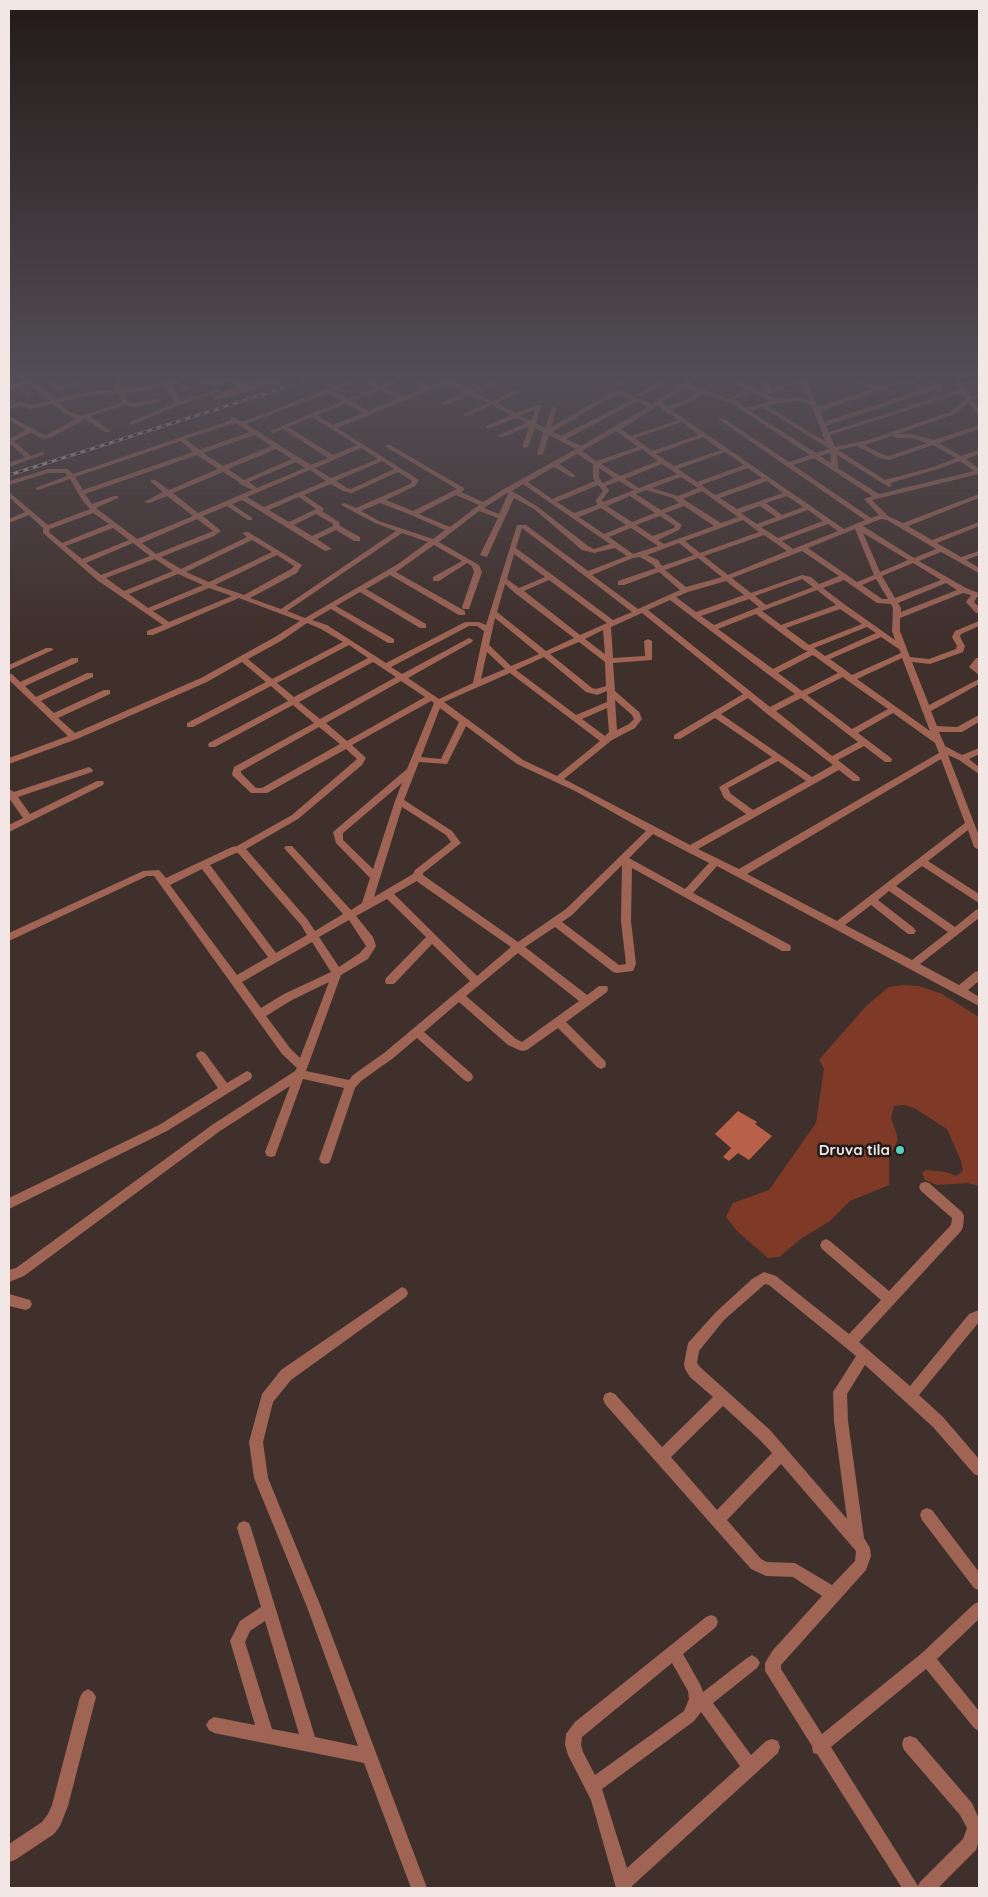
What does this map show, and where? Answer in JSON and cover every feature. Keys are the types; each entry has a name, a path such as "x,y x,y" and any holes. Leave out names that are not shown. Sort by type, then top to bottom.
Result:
{"street":[{"path":"38,488 106,465"},
{"path":"82,493 165,465"},
{"path":"215,465 256,490"},
{"path":"147,502 235,465"},
{"path":"242,483 286,465"},
{"path":"304,465 345,490 352,491 399,469"},
{"path":"81,562 318,465"},
{"path":"264,510 370,465"},
{"path":"356,511 416,483 416,480 391,465"},
{"path":"413,514 458,492 461,488 420,465"},
{"path":"9,761 74,737 204,680 278,639 305,620 390,572 482,507 551,465"},
{"path":"556,465 573,476"},
{"path":"595,465 596,478 606,491 599,498 601,505 664,547"},
{"path":"606,465 620,478 642,490 677,499 720,526"},
{"path":"552,501 654,465"},
{"path":"668,465 793,552"},
{"path":"673,468 683,465"},
{"path":"790,465 871,520"},
{"path":"829,465 877,496"},
{"path":"858,465 898,491"},
{"path":"885,482 942,465"},
{"path":"967,465 978,474"},
{"path":"696,484 748,466 844,532"},
{"path":"9,483 61,470 68,470 93,509 155,556 180,572 209,585 324,627 434,699 520,762 716,862 960,990 979,1002"},
{"path":"574,516 682,474"},
{"path":"978,474 898,491 867,500 884,517 979,572"},
{"path":"715,498 767,478"},
{"path":"100,578 216,533 216,528 154,481"},
{"path":"522,481 616,545 636,555 650,558 670,579 685,590"},
{"path":"677,499 702,488"},
{"path":"458,492 502,517"},
{"path":"484,555 502,517 509,492"},
{"path":"509,492 536,508 585,548 594,551 616,545"},
{"path":"736,512 788,493"},
{"path":"9,494 47,528"},
{"path":"631,494 680,527 652,539"},
{"path":"289,526 318,512 321,508 300,495"},
{"path":"902,526 979,496"},
{"path":"47,528 93,509 116,497"},
{"path":"242,497 328,549"},
{"path":"380,500 451,530"},
{"path":"227,503 250,519"},
{"path":"604,536 684,503"},
{"path":"761,503 781,517"},
{"path":"344,505 434,542 478,570 464,610 390,572"},
{"path":"757,526 808,507"},
{"path":"318,512 337,523 336,527"},
{"path":"9,520 30,513"},
{"path":"469,640 237,769 236,774 254,790 264,791 434,699 476,686 641,612 670,596 727,578 871,520 884,517"},
{"path":"587,574 744,518"},
{"path":"777,541 829,522"},
{"path":"931,543 979,524"},
{"path":"61,546 113,525"},
{"path":"476,686 493,612 519,526 524,526 641,612 856,779"},
{"path":"857,526 963,590 977,595 970,602 979,611"},
{"path":"857,526 878,576 897,608 896,631 979,847"},
{"path":"311,539 336,527"},
{"path":"336,527 358,539"},
{"path":"47,528 45,532 100,578 168,626"},
{"path":"281,612 401,530"},
{"path":"622,583 765,532"},
{"path":"123,594 180,572 249,535 295,563 297,568 241,597 150,633"},
{"path":"681,541 765,608"},
{"path":"803,548 877,600 893,602 946,580"},
{"path":"512,549 610,625"},
{"path":"855,585 941,549"},
{"path":"147,610 209,585 277,552"},
{"path":"960,560 979,552"},
{"path":"436,579 466,561"},
{"path":"518,591 550,577"},
{"path":"696,616 799,577 808,579 840,606 905,654 930,662 960,650 961,646 956,637 958,633 979,623"},
{"path":"713,628 844,577"},
{"path":"503,579 609,660 649,658 648,640"},
{"path":"360,589 423,626"},
{"path":"896,617 963,590"},
{"path":"670,596 888,760"},
{"path":"330,606 391,641"},
{"path":"780,628 840,606"},
{"path":"756,611 894,709 941,748 962,758 979,771"},
{"path":"493,612 590,690 597,692 610,689"},
{"path":"386,666 471,622 479,624 488,630"},
{"path":"608,739 613,733 609,660 610,625"},
{"path":"772,673 810,650 866,625"},
{"path":"454,630 484,648 576,718 608,739"},
{"path":"824,659 880,634"},
{"path":"190,725 349,642"},
{"path":"9,668 49,650"},
{"path":"769,711 802,695 905,654"},
{"path":"212,745 374,658"},
{"path":"164,883 239,849 295,817 359,763 361,755 242,659"},
{"path":"19,686 75,660"},
{"path":"979,660 973,667 979,672"},
{"path":"35,701 90,675"},
{"path":"9,676 74,737"},
{"path":"926,710 979,680"},
{"path":"557,780 608,739 632,726 638,719 636,714 610,689"},
{"path":"53,717 107,692"},
{"path":"677,737 747,694"},
{"path":"366,907 374,876 434,699"},
{"path":"576,718 612,703"},
{"path":"852,733 894,709"},
{"path":"715,714 812,781"},
{"path":"934,729 959,730 979,718"},
{"path":"415,759 444,762 464,722"},
{"path":"831,760 864,742"},
{"path":"738,874 941,748"},
{"path":"962,758 979,751"},
{"path":"753,814 727,796 723,787 778,758"},
{"path":"690,849 839,766"},
{"path":"29,819 10,794 89,770"},
{"path":"374,876 339,842 338,832 411,770"},
{"path":"9,829 100,783"},
{"path":"235,981 418,876 423,867 456,843 449,833 399,801"},
{"path":"837,926 970,824"},
{"path":"325,1159 351,1085 518,947 578,904 625,861 652,830"},
{"path":"260,1014 288,997 337,973 364,956 370,946 369,940 351,916 289,848"},
{"path":"239,849 244,852 293,909 337,973"},
{"path":"625,861 786,948"},
{"path":"555,922 617,968 630,968 626,920 625,861"},
{"path":"921,861 979,899"},
{"path":"686,894 716,862"},
{"path":"204,864 274,958"},
{"path":"9,937 146,873 156,872 302,1070 351,1085"},
{"path":"418,876 518,947 587,1001"},
{"path":"889,886 955,932"},
{"path":"388,894 477,982"},
{"path":"871,900 911,931"},
{"path":"912,965 979,913"},
{"path":"390,981 432,938"},
{"path":"271,1152 337,973"},
{"path":"960,990 979,975"},
{"path":"459,996 520,1047 527,1046 603,989"},
{"path":"559,1022 601,1064"},
{"path":"416,1032 468,1077"},
{"path":"201,1056 225,1090"},
{"path":"9,1276 20,1272 216,1128 302,1070"},
{"path":"9,1204 144,1138 247,1076"},
{"path":"850,1343 957,1227 959,1222 954,1211 925,1187"},
{"path":"826,1244 890,1300"},
{"path":"911,1888 819,1747 773,1671 773,1663 861,1565 864,1556 863,1548 857,1538 782,1453 695,1372 690,1364 690,1355 693,1348 720,1316 764,1278 779,1285 850,1343 910,1396 938,1422 979,1469"},
{"path":"402,1293 286,1375 267,1399 256,1442 261,1478 314,1607 419,1888"},
{"path":"9,1300 26,1304"},
{"path":"910,1396 974,1318 979,1316"},
{"path":"857,1538 841,1421 840,1392 864,1356"},
{"path":"661,1457 722,1396"},
{"path":"610,1399 756,1564 766,1569 795,1570 834,1595"},
{"path":"717,1520 782,1453"},
{"path":"927,1515 979,1582"},
{"path":"244,1528 310,1744"},
{"path":"819,1747 927,1658 979,1609"},
{"path":"266,1735 237,1642 245,1626 269,1610"},
{"path":"711,1622 580,1727 574,1734 573,1745 604,1814 623,1886 772,1747"},
{"path":"674,1652 695,1690 698,1705 750,1767"},
{"path":"927,1658 979,1723"},
{"path":"593,1786 689,1716 698,1705 752,1663"},
{"path":"9,1854 48,1828 54,1820 60,1806 88,1697"},
{"path":"214,1725 370,1756"},
{"path":"910,1744 966,1810 975,1828 970,1844 926,1888"}],"shaded area":[{"path":"919,986 942,994 979,1017 979,1186 968,1183 937,1185 925,1180 922,1173 926,1170 946,1172 956,1176 963,1171 961,1161 947,1129 914,1108 904,1105 894,1106 891,1118 897,1135 897,1142 889,1157 889,1185 850,1201 830,1221 802,1238 779,1257 768,1258 738,1232 726,1217 733,1203 769,1190 816,1123 824,1069 819,1060 866,1006 889,987"},
{"path":"738,1111 757,1122 755,1124 772,1136 749,1160 738,1153 729,1161 723,1157 731,1148 715,1134"}],"railway":[{"path":"9,475 42,465"}],"place":[{"name":"Druva tila","path":"900,1150"}]}
